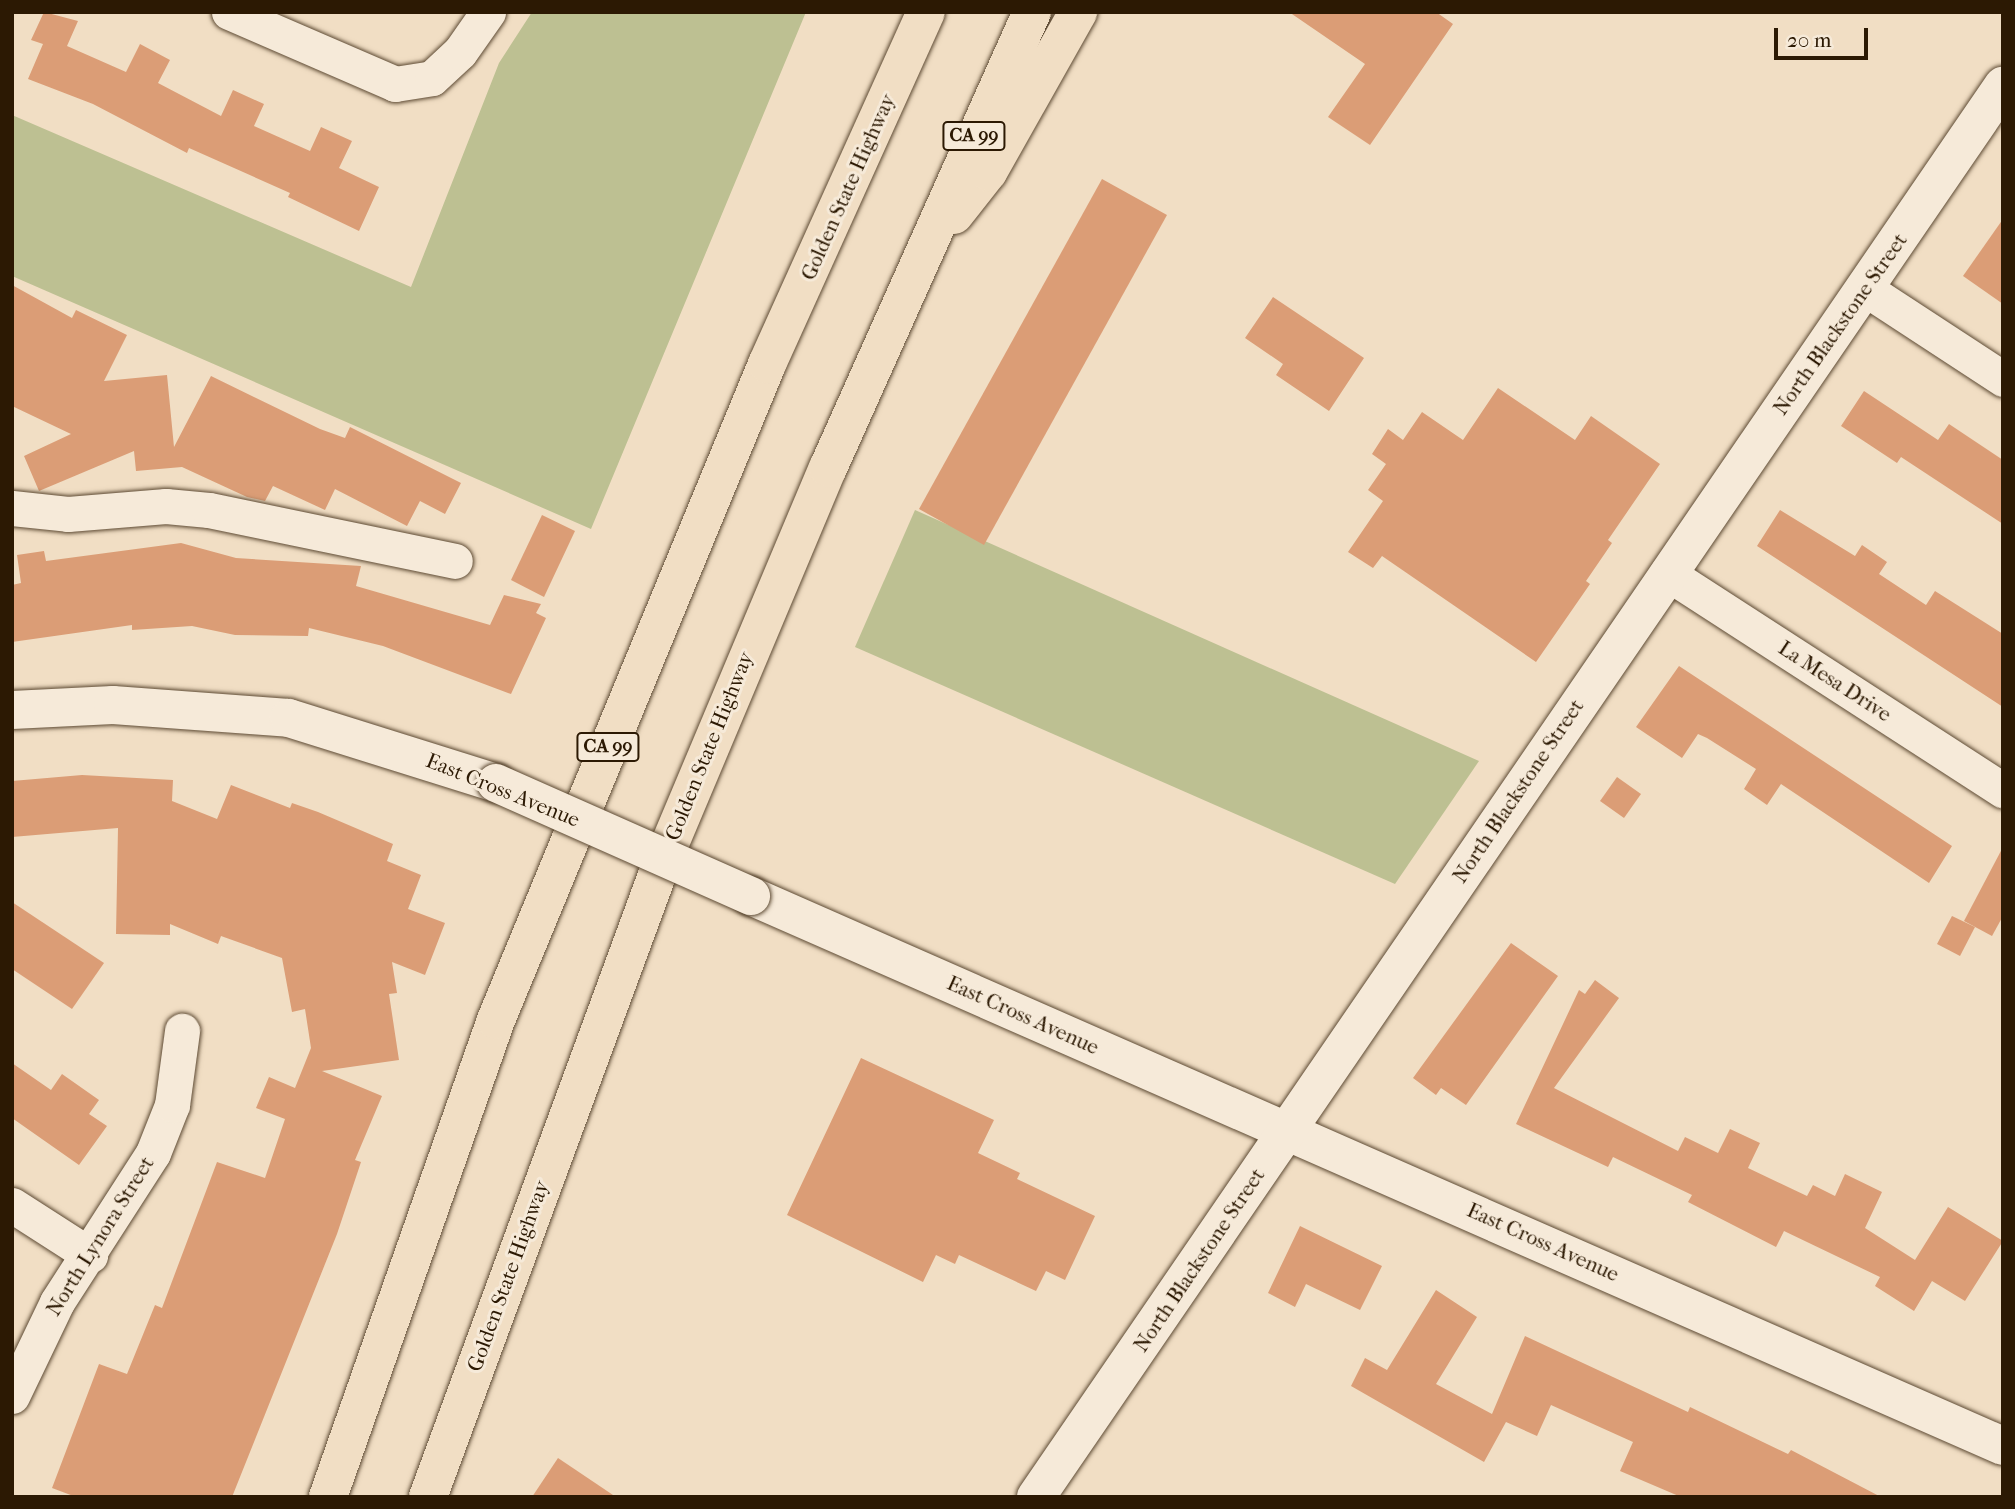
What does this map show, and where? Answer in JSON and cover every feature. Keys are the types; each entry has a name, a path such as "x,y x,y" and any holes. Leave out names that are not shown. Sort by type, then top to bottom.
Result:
{"highway":[{"name":"Golden State Highway","path":"328,1497 496,1020 762,376 926,12"},
{"name":"Golden State Highway","path":"428,1497 660,867 918,261 1032,12"},
{"path":"918,261 988,172 1078,12"}],"street":[{"path":"229,12 395,84 432,78 460,52 488,12"},
{"name":"North Blackstone Street","path":"1039,1496 1667,573 2003,86"},
{"path":"1864,288 2003,379"},
{"path":"12,508 68,514 153,506 209,510 455,561"},
{"name":"La Mesa Drive","path":"1667,573 2003,790"},
{"name":"East Cross Avenue","path":"12,710 113,705 289,718 496,783 2003,1446"},
{"name":"North Lynora Street","path":"12,1396 57,1302 90,1255 153,1153 172,1105 182,1031"},
{"path":"12,1205 90,1255"}],"green space":[{"path":"532,12 806,12 591,529 12,276 12,115 411,287 499,63"},
{"path":"915,510 1479,761 1395,884 855,647"}],"building":[{"path":"44,12 78,21 67,46 126,72 140,44 170,60 158,83 221,116 233,90 264,104 254,126 310,151 321,127 352,141 339,168 379,187 359,231 288,197 290,193 189,148 187,153 93,104 28,79 43,44 31,40"},
{"path":"1289,12 1436,12 1453,24 1370,145 1328,117 1365,64"},
{"path":"1102,179 1167,215 984,545 919,509"},
{"path":"2003,219 2003,304 1963,276"},
{"path":"12,285 72,318 76,310 127,335 104,381 167,375 174,447 211,376 320,429 345,438 350,427 461,483 445,514 420,501 407,526 335,489 325,510 273,486 265,501 247,497 182,467 136,471 134,451 39,491 24,456 71,434 12,406"},
{"path":"1273,297 1364,358 1329,411 1276,375 1283,364 1245,338"},
{"path":"1498,388 1575,440 1591,416 1660,464 1608,540 1612,543 1586,581 1590,584 1536,662 1382,556 1373,568 1348,552 1383,501 1368,490 1386,464 1372,454 1388,429 1403,440 1422,412 1463,440"},
{"path":"1864,391 1938,440 1949,424 2003,460 2003,524 1901,457 1897,463 1841,426"},
{"path":"1780,510 1855,556 1862,545 1887,562 1879,574 1926,605 1935,591 2003,634 2003,707 1757,546"},
{"path":"542,515 575,531 544,597 511,580"},
{"path":"181,543 236,558 361,566 356,586 490,625 504,595 541,604 536,613 546,618 511,694 383,646 309,628 308,636 235,635 192,626 132,630 132,625 12,642 12,585 21,583 17,555 44,551 46,561"},
{"path":"1679,666 1952,846 1929,883 1781,784 1767,805 1744,789 1756,769 1707,738 1698,734 1682,758 1636,727"},
{"path":"82,775 173,780 172,801 217,819 231,785 290,808 292,803 318,812 393,844 387,861 421,875 408,909 445,923 425,975 392,962 397,993 389,994 399,1060 322,1071 382,1096 355,1160 361,1162 337,1234 232,1497 76,1497 52,1488 99,1364 127,1374 155,1305 162,1308 217,1162 265,1178 285,1119 256,1108 269,1077 295,1088 311,1048 305,1009 292,1012 282,958 221,936 218,944 170,924 170,935 116,934 118,828 12,837 12,781"},
{"path":"1617,777 1641,794 1624,818 1600,801"},
{"path":"2003,847 2003,916 1992,936 1964,921"},
{"path":"12,902 104,963 72,1009 12,969"},
{"path":"1952,916 1975,927 1960,956 1937,944"},
{"path":"1511,943 1558,976 1466,1105 1441,1088 1436,1095 1413,1078"},
{"path":"1595,980 1619,998 1554,1088 1678,1151 1685,1137 1718,1153 1730,1129 1760,1143 1748,1168 1807,1196 1813,1185 1835,1196 1845,1174 1882,1192 1865,1228 1915,1260 1948,1207 2003,1241 1965,1301 1932,1281 1914,1311 1875,1286 1880,1277 1784,1231 1776,1247 1688,1202 1692,1195 1613,1157 1608,1167 1516,1124 1579,990 1585,994"},
{"path":"861,1058 994,1120 978,1153 1020,1173 1017,1179 1095,1216 1065,1280 1046,1271 1036,1291 959,1255 955,1264 936,1255 923,1282 787,1215"},
{"path":"12,1063 51,1090 62,1074 99,1100 89,1114 107,1126 79,1165 12,1118"},
{"path":"1300,1226 1382,1266 1360,1310 1306,1284 1295,1307 1268,1293"},
{"path":"1436,1290 1477,1317 1436,1384 1492,1414 1525,1336 1688,1412 1690,1407 1788,1454 1791,1450 1881,1497 1681,1497 1620,1471 1633,1442 1551,1405 1537,1436 1506,1422 1484,1462 1351,1386 1365,1358 1387,1370"},
{"path":"558,1458 616,1497 532,1497"}]}
